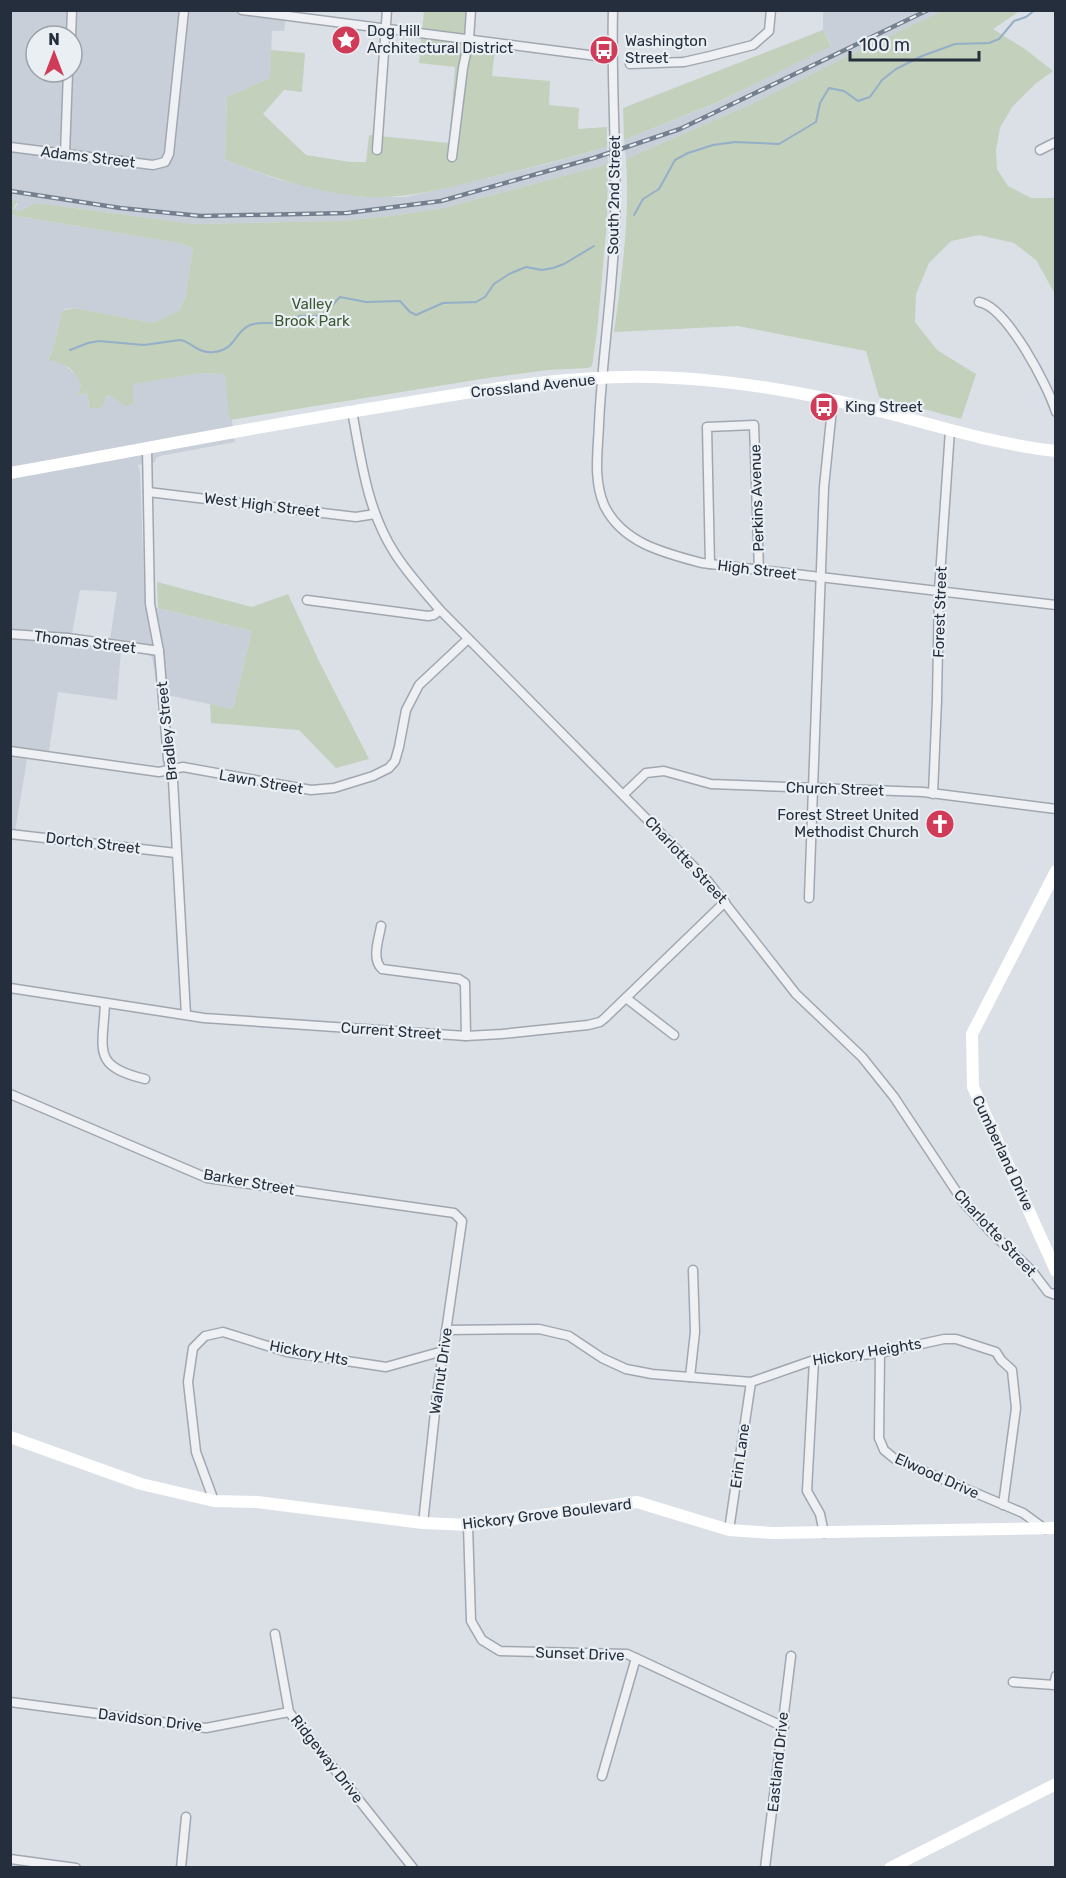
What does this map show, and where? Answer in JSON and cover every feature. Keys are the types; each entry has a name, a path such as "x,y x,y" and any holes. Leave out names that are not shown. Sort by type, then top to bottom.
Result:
{"main road":[{"name":"Crossland Avenue","path":"10,473 352,411 507,386 601,378 653,377 693,380 833,399 1001,442 1056,451"},
{"name":"Cumberland Drive","path":"1056,871 972,1034 973,1087 1056,1271"},
{"name":"Hickory Grove Boulevard","path":"10,1437 141,1484 214,1501 257,1502 423,1523 468,1525 637,1502 729,1530 773,1533 1051,1529"},
{"path":"890,1868 1056,1784"}],"street":[{"name":"Adams Street","path":"10,147 153,165 165,162 169,154 184,10"},
{"path":"242,10 612,59"},
{"path":"377,150 387,10"},
{"path":"452,157 463,68 470,39 471,10"},
{"name":"South 2nd Street","path":"601,378 615,227 613,10"},
{"path":"630,64 667,63 710,56 753,45 769,31 771,10"},
{"path":"65,154 68,84"},
{"path":"1040,150 1056,142"},
{"path":"979,302 992,307 1007,324 1036,368 1056,412"},
{"name":"High Street","path":"601,378 597,475 600,493 616,524 635,540 666,553 710,564 1055,605"},
{"path":"809,898 824,487 833,399"},
{"name":"Charlotte Street","path":"352,411 363,473 375,514 394,553 440,610 706,879 791,988 862,1057 894,1096 964,1203 1032,1271 1048,1292 1056,1295"},
{"name":"Perkins Avenue","path":"710,564 707,427 754,425 759,571"},
{"name":"Forest Street","path":"933,794 939,591 950,430"},
{"name":"Bradley Street","path":"147,448 150,604 159,651 168,759 173,780 186,1015"},
{"name":"West High Street","path":"148,492 356,517 375,514"},
{"path":"1055,605 1056,599"},
{"path":"307,600 428,616 440,610"},
{"name":"Thomas Street","path":"10,633 68,638 159,651"},
{"name":"Lawn Street","path":"10,751 159,772 183,767 311,790 333,788 381,773 389,768 397,755 406,710 414,692 468,639"},
{"name":"Church Street","path":"624,795 646,773 654,771 673,773 711,784 933,794 1056,809"},
{"name":"Dortch Street","path":"10,834 176,853"},
{"name":"Current Street","path":"10,988 186,1015 466,1036 495,1035 594,1023 605,1018 725,902"},
{"path":"381,926 376,958 382,969 459,979 465,983 466,1036"},
{"path":"626,998 674,1035"},
{"path":"105,1003 103,1047 107,1063 120,1072 145,1079"},
{"name":"Barker Street","path":"10,1094 207,1178 454,1213 462,1221"},
{"name":"Walnut Drive","path":"423,1523 443,1351 462,1221"},
{"path":"690,1377 695,1332 693,1270"},
{"name":"Hickory Heights","path":"447,1330 539,1329 569,1336 602,1358 626,1369 652,1374 751,1382 814,1360 880,1353 944,1339 956,1339 996,1352 1000,1360 1012,1370 1016,1408 1004,1505"},
{"name":"Hickory Hts","path":"214,1501 196,1452 188,1382 193,1348 205,1336 223,1332 287,1352 386,1367 443,1351"},
{"name":"Elwood Drive","path":"880,1353 879,1438 884,1450 895,1459 1023,1513 1051,1529"},
{"path":"814,1360 807,1491 820,1514 824,1533"},
{"name":"Erin Lane","path":"729,1530 751,1382"},
{"name":"Sunset Drive","path":"468,1525 471,1621 482,1640 500,1651 627,1654 784,1727"},
{"name":"Ridgeway Drive","path":"275,1634 289,1712 413,1868"},
{"name":"Eastland Drive","path":"765,1868 791,1656"},
{"path":"602,1776 636,1658"},
{"path":"1013,1682 1054,1685 1056,1676"},
{"name":"Davidson Drive","path":"10,1702 206,1728 289,1712"},
{"path":"181,1868 186,1817"},
{"path":"10,1858 76,1868"}],"shaded area":[{"path":"11,11 287,11 284,31 272,31 270,78 227,97 225,160 280,180 332,192 364,197 406,197 543,165 607,147 608,164 444,208 341,221 194,224 36,203 18,212 13,210 18,204 11,199"},
{"path":"823,11 945,11 758,101 626,159 624,140 719,102 831,45 823,30"},
{"path":"10,215 179,243 193,248 186,295 180,310 153,323 74,308 65,309 62,311 53,349 48,359 63,364 78,376 81,386 77,395 87,393 90,409 110,395 126,406 132,384 202,373 225,374 235,442 160,456 155,462 138,465 145,605 252,631 233,709 158,693 152,657 121,650 117,700 58,692 49,751 29,748 15,831 10,830","holes":["80,590 117,592 110,640 72,634"]}],"green space":[{"path":"945,10 1020,11 993,29 1025,49 1053,71 1035,84 1012,107 1000,128 996,150 997,169 1008,186 1031,198 1055,198 1055,294 1036,260 1014,243 979,235 951,241 929,263 916,294 915,322 937,350 976,374 961,419 879,397 866,351 738,326 614,332 626,224 626,159 758,101"},
{"path":"424,11 468,11 466,43 495,48 492,76 550,81 549,105 579,108 578,129 607,127 607,147 442,189 412,195 382,197 348,195 312,188 225,160 227,97 270,78 271,50 305,53 302,92 284,90 263,114 306,155 350,162 366,162 369,135 449,143 455,67 419,63"},
{"path":"823,30 831,46 718,102 624,140 623,108"},
{"name":"Valley Brook Park","path":"608,164 607,222 592,366 481,379 230,420 225,374 202,373 133,384 133,404 126,407 110,395 106,397 102,407 90,409 87,393 77,395 81,386 73,371 65,365 48,360 62,311 74,308 153,323 180,310 186,295 193,248 179,243 11,215 11,199 17,202 13,209 18,212 36,203 194,224 341,221 444,208"},
{"path":"157,582 252,607 288,594 369,759 336,768 299,730 211,723 210,704 233,709 252,631 158,608"}],"waterway":[{"path":"634,215 643,199 659,189 675,160 688,153 713,145 735,142 779,144 816,122 820,103 829,88 844,91 858,101 870,97 882,80 896,69 922,56 955,44 989,43 999,39 1014,21 1026,17 1035,10"},
{"path":"70,350 99,341 144,345 180,340 203,351 221,351 250,325 281,323 300,316 322,314 340,297 366,302 400,301 416,315 443,303 476,302 485,297 494,284 509,274 526,267 542,270 553,268 594,246"}],"railway":[{"path":"10,191 120,208 201,216 347,213 441,201 594,158 680,129 928,10"}],"place":[{"name":"Dog Hill Architectural District","path":"346,40"},
{"name":"Washington Street","path":"604,50"},
{"name":"King Street","path":"824,407"},
{"name":"Forest Street United Methodist Church","path":"940,824"}]}
